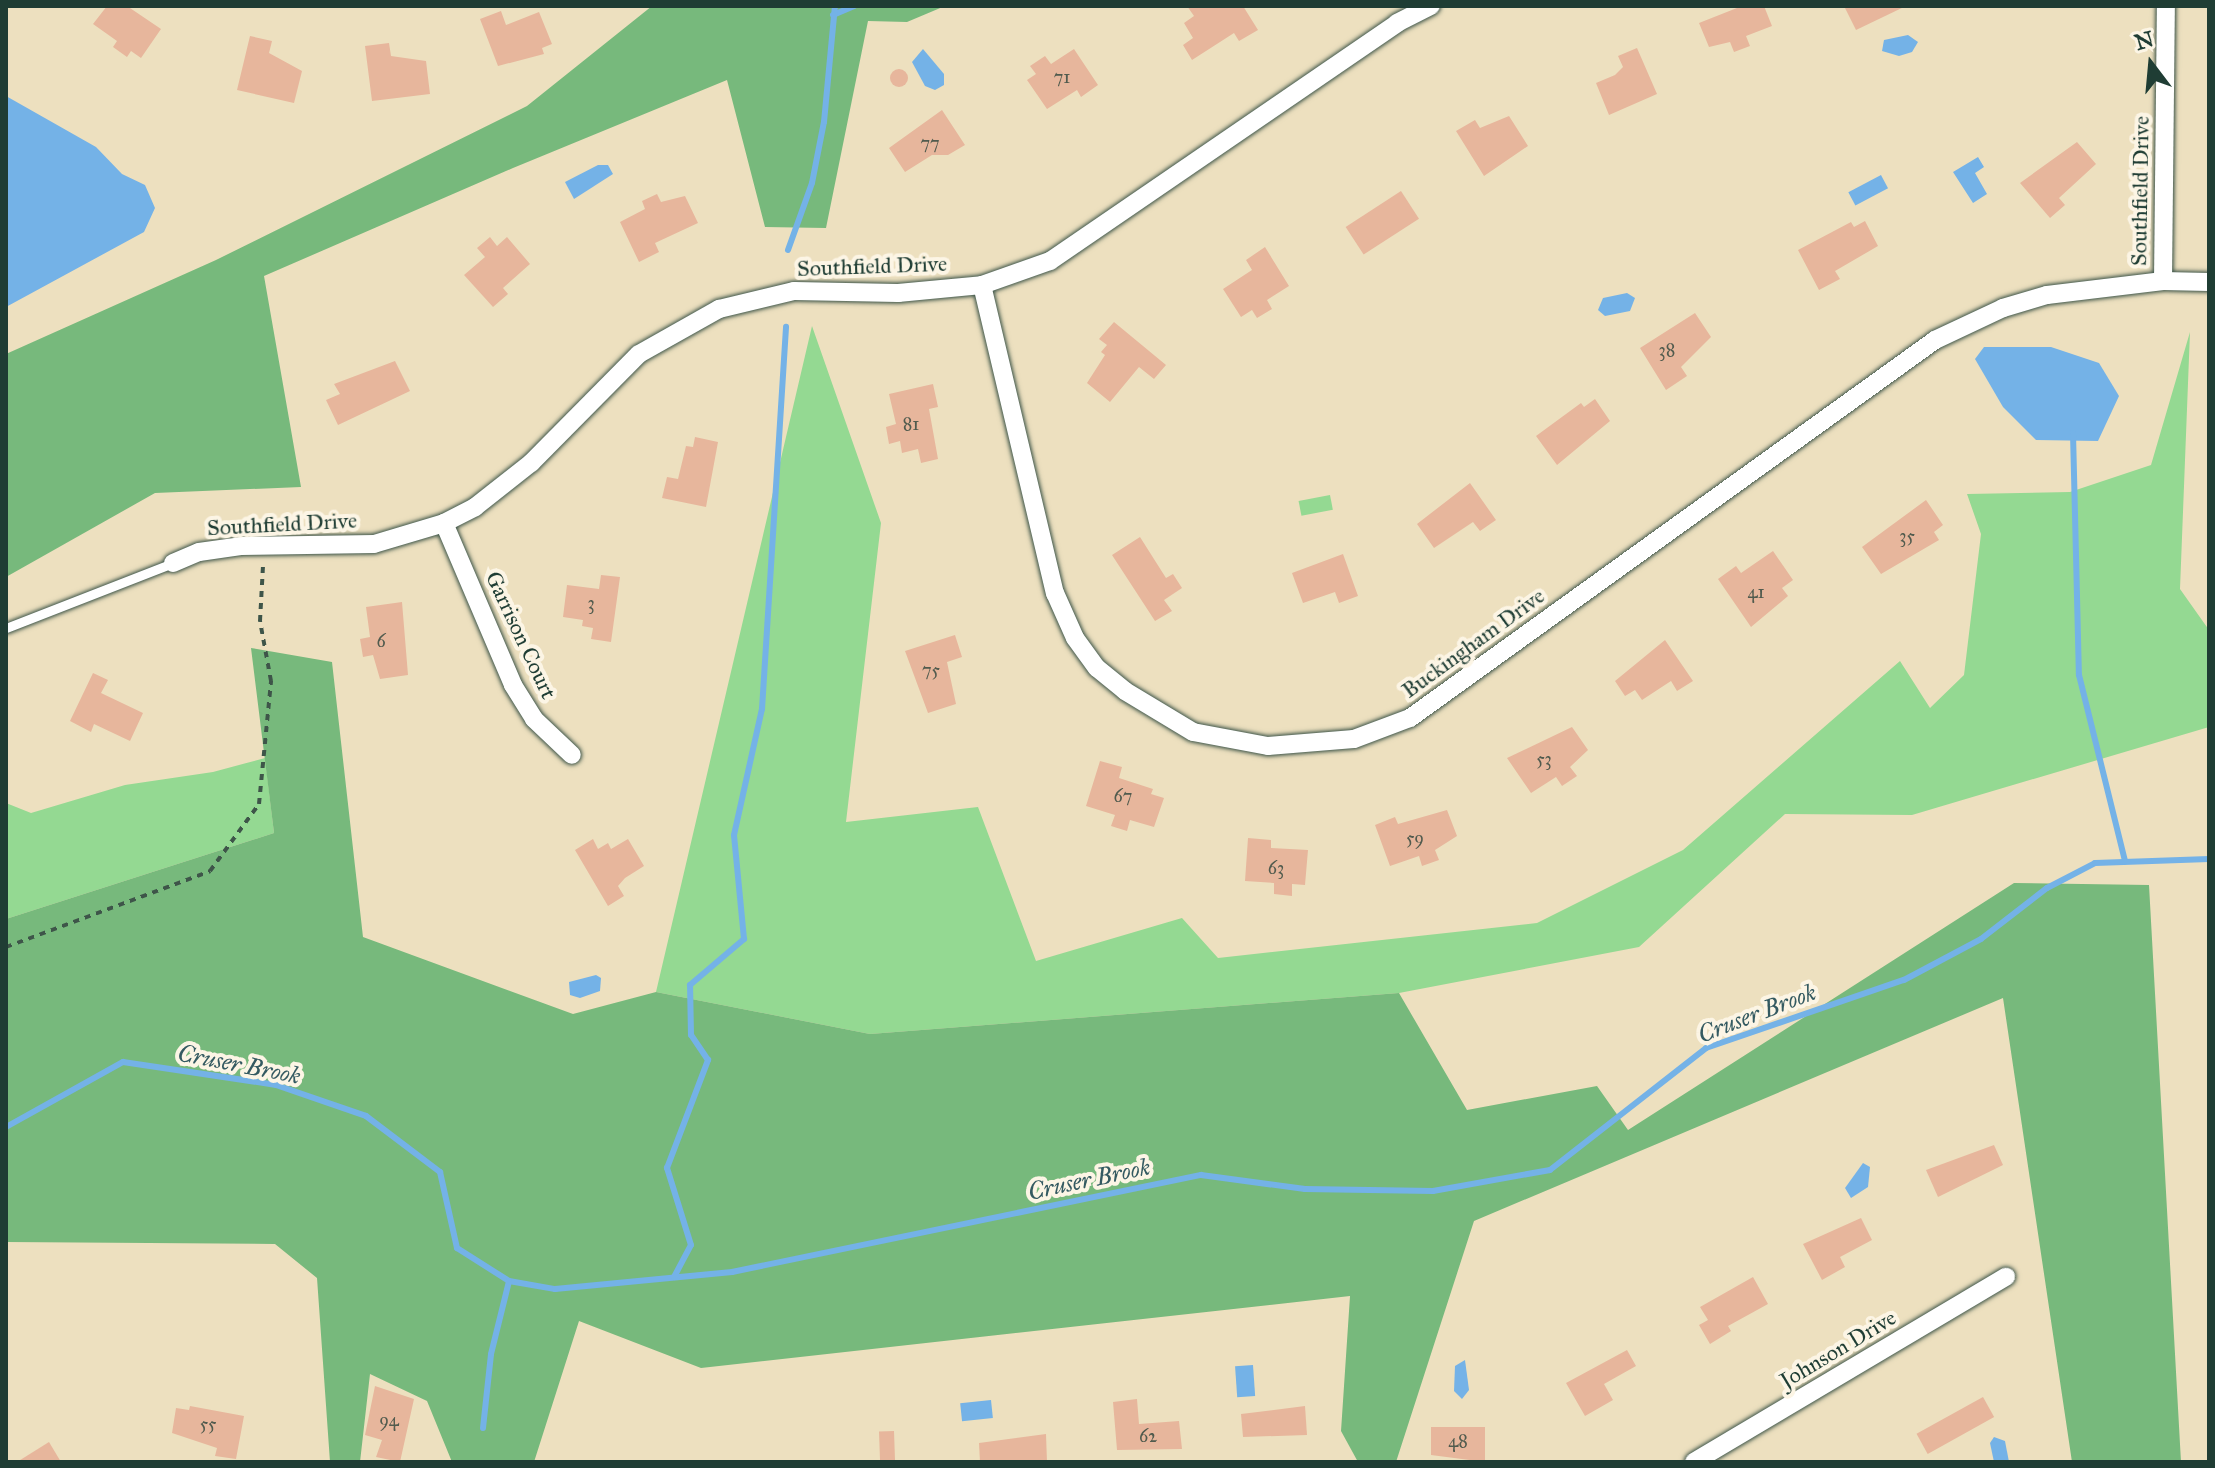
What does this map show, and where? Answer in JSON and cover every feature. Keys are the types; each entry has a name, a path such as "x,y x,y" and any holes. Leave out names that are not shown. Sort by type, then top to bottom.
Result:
{"street":[{"name":"Southfield Drive","path":"173,563 199,552 241,546 374,544 444,523 475,507 531,463 639,354 719,309 794,291 898,293 982,285 1050,261 1387,30 1431,6"},
{"name":"Southfield Drive","path":"2163,281 2166,6"},
{"name":"Buckingham Drive","path":"982,285 1055,593 1075,638 1097,668 1125,691 1193,732 1268,746 1354,739 1410,718 1935,340 2003,308 2047,295 2163,281 2209,282"},
{"name":"Garrison Court","path":"444,523 513,685 534,719 572,755"},
{"name":"Johnson Drive","path":"1694,1462 2006,1277"}],"lane":[{"path":"6,628 173,563"}],"path":[{"path":"6,947 210,871 259,804 271,681 260,621 263,563"}],"green space":[{"path":"652,6 945,6 907,22 868,21 826,228 765,227 727,80 513,168 264,276 301,487 155,493 6,577 6,354 216,260 527,106"},
{"path":"812,326 881,523 846,822 978,807 1036,961 1182,918 1218,958 1537,923 1683,850 1900,661 1930,708 1964,675 1981,534 1967,494 2070,492 2151,465 2190,332 2180,589 2209,630 2209,727 1912,815 1785,814 1639,947 1399,993 870,1034 656,992"},
{"path":"1330,495 1333,510 1301,516 1299,501"},
{"path":"251,648 332,662 363,937 573,1014 656,992 870,1034 1399,993 1467,1110 1597,1086 1628,1130 2014,883 2149,885 2181,1462 2072,1462 2003,998 1474,1221 1396,1462 1358,1462 1341,1431 1350,1296 701,1368 579,1321 534,1462 452,1462 427,1401 370,1374 360,1462 330,1462 317,1278 275,1244 6,1242 6,919 274,833"},
{"path":"265,758 274,833 6,919 6,803 31,813 125,785 213,772"}],"water":[{"path":"1908,35 1918,42 1912,52 1899,56 1882,51 1884,40"},
{"path":"923,49 944,74 944,85 935,90 925,86 912,62"},
{"path":"6,96 96,147 122,174 145,185 155,208 144,232 6,307"},
{"path":"1978,157 1984,167 1975,173 1987,194 1973,203 1953,172"},
{"path":"598,165 608,165 613,174 574,199 565,182"},
{"path":"1881,175 1888,188 1855,206 1848,192"},
{"path":"1627,293 1635,298 1630,311 1605,316 1598,310 1603,298"},
{"path":"1984,347 2051,347 2099,363 2119,396 2098,441 2036,440 2003,407 1975,359"},
{"path":"596,975 601,978 600,991 580,998 570,995 569,982"},
{"path":"1863,1163 1870,1167 1868,1187 1851,1198 1845,1188"},
{"path":"1465,1360 1469,1390 1462,1399 1454,1391 1455,1366"},
{"path":"1253,1365 1255,1396 1237,1397 1235,1366"},
{"path":"991,1400 993,1418 962,1421 960,1403"},
{"path":"1994,1437 2005,1441 2009,1462 1994,1462 1990,1443"}],"building":[{"path":"107,6 127,6 161,29 141,58 131,51 127,57 113,47 117,41 93,24"},
{"path":"1187,6 1243,6 1258,30 1239,41 1234,33 1192,60 1183,45 1193,38 1184,23 1194,16"},
{"path":"1742,6 1764,6 1772,26 1746,36 1750,46 1734,52 1730,42 1709,47 1699,23"},
{"path":"1844,6 1906,6 1856,30"},
{"path":"501,11 506,25 539,12 552,44 542,48 544,54 498,66 480,19"},
{"path":"250,36 272,41 269,53 302,71 294,103 237,90"},
{"path":"389,43 391,56 426,61 430,94 372,101 365,46"},
{"path":"1637,48 1657,94 1609,115 1596,83 1615,75 1623,67 1618,56"},
{"path":"1074,49 1098,85 1081,97 1077,90 1047,109 1027,80 1036,74 1030,66 1045,56 1051,64"},
{"path":"899,69 908,78 899,87 890,78"},
{"path":"942,110 965,145 948,155 932,155 905,172 889,148"},
{"path":"1509,116 1528,146 1484,176 1456,131 1475,120 1480,128"},
{"path":"2077,142 2096,164 2059,198 2065,205 2050,218 2020,183"},
{"path":"1401,191 1419,219 1364,255 1346,227"},
{"path":"657,194 661,202 685,196 698,223 655,243 659,252 639,262 620,222 645,209 642,201"},
{"path":"1865,221 1878,246 1835,271 1840,279 1819,290 1798,250 1851,222 1854,227"},
{"path":"490,237 497,246 507,237 530,264 503,288 508,294 493,307 464,275 485,257 477,248"},
{"path":"1265,247 1289,286 1267,300 1272,309 1257,318 1252,310 1241,317 1223,289 1252,270 1246,260"},
{"path":"1695,313 1711,337 1681,367 1687,376 1666,390 1640,348"},
{"path":"1114,322 1166,365 1154,379 1139,367 1110,402 1087,383 1105,355 1101,352 1107,345 1099,339"},
{"path":"395,361 410,391 338,425 326,400 340,394 334,384"},
{"path":"933,384 938,407 929,409 938,459 921,463 918,449 902,453 900,441 889,444 886,427 896,424 889,394"},
{"path":"1595,399 1610,421 1557,465 1536,436 1581,403 1584,407"},
{"path":"695,437 718,442 706,507 662,498 667,477 678,479 686,446 693,447"},
{"path":"1470,483 1496,520 1480,531 1473,522 1434,548 1417,524"},
{"path":"1926,500 1943,525 1934,532 1939,540 1881,574 1862,547"},
{"path":"1140,537 1166,578 1173,574 1182,588 1164,600 1172,611 1155,621 1112,555"},
{"path":"1773,551 1793,580 1782,588 1788,596 1751,627 1718,579 1736,566 1741,573"},
{"path":"1343,554 1358,596 1339,603 1335,592 1303,603 1292,573"},
{"path":"601,575 620,577 611,642 591,639 593,628 582,626 583,620 563,617 567,585 599,589"},
{"path":"402,602 408,675 380,679 373,655 363,657 360,639 370,637 366,607"},
{"path":"955,635 962,657 947,662 956,704 928,713 905,651"},
{"path":"1665,640 1693,681 1677,691 1671,681 1642,700 1635,690 1625,696 1615,681"},
{"path":"93,673 108,680 101,693 143,713 130,741 94,724 91,732 70,721"},
{"path":"1572,727 1588,750 1570,767 1577,776 1562,786 1556,777 1531,793 1507,758"},
{"path":"1100,761 1122,767 1119,778 1153,789 1151,794 1164,798 1154,827 1130,820 1127,831 1111,826 1115,815 1086,806"},
{"path":"1447,810 1457,836 1435,850 1439,860 1422,866 1419,856 1390,866 1375,825 1395,817 1398,824"},
{"path":"1248,838 1271,840 1271,848 1308,850 1305,885 1292,884 1292,896 1274,894 1274,883 1245,881"},
{"path":"593,839 598,849 608,843 611,849 628,839 644,866 625,878 618,886 624,896 608,906 575,850"},
{"path":"1994,1145 2003,1165 1938,1197 1926,1170"},
{"path":"1861,1218 1872,1240 1840,1257 1845,1267 1822,1280 1803,1244"},
{"path":"1753,1277 1768,1304 1728,1326 1731,1331 1710,1344 1699,1325 1708,1320 1700,1307"},
{"path":"1627,1350 1636,1366 1604,1384 1613,1400 1585,1416 1566,1383"},
{"path":"375,1386 414,1399 400,1462 376,1457 382,1440 365,1435"},
{"path":"1983,1397 1994,1417 1928,1454 1917,1434"},
{"path":"1137,1399 1139,1424 1179,1421 1182,1449 1117,1450 1113,1402"},
{"path":"190,1406 244,1416 236,1459 215,1456 217,1448 172,1433 176,1408 189,1410"},
{"path":"1305,1406 1307,1435 1243,1437 1241,1414"},
{"path":"1431,1427 1485,1427 1485,1462 1431,1455"},
{"path":"894,1431 895,1462 880,1462 879,1432"},
{"path":"1046,1434 1047,1462 980,1462 979,1443"},
{"path":"49,1442 61,1462 17,1462"}],"waterway":[{"path":"788,250 812,183 824,122 835,6"},
{"path":"833,15 854,6"},
{"path":"674,1277 691,1245 667,1168 708,1060 691,1035 690,985 744,939 734,835 762,709 786,327"},
{"path":"2073,433 2079,675 2125,861"},
{"name":"Cruser Brook","path":"6,1127 123,1062 276,1085 366,1116 440,1172 457,1248 509,1281 555,1289 732,1272 1201,1175 1305,1189 1433,1191 1550,1170 1706,1048 1904,980 1981,939 2047,888 2095,863 2209,859"},
{"path":"483,1428 491,1354 509,1281"}]}
